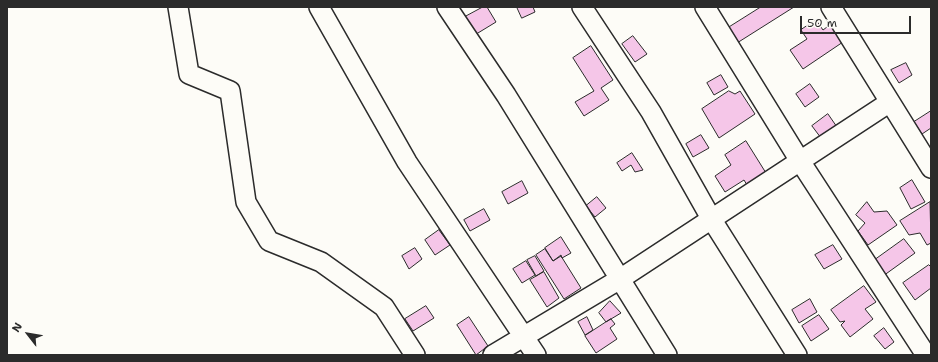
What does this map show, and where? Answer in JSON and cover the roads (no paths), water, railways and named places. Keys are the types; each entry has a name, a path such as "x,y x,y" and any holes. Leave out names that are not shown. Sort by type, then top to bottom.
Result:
{"street":[{"path":"178,7 189,74 230,91 246,202 269,241 321,262 384,307 416,355"},
{"path":"319,7 407,162 536,355"},
{"path":"447,7 506,96 667,355"},
{"path":"582,7 650,112 712,220 797,355"},
{"path":"705,7 800,161 926,353"},
{"path":"831,7 931,168"},
{"path":"493,355 620,279 890,102"}]}
